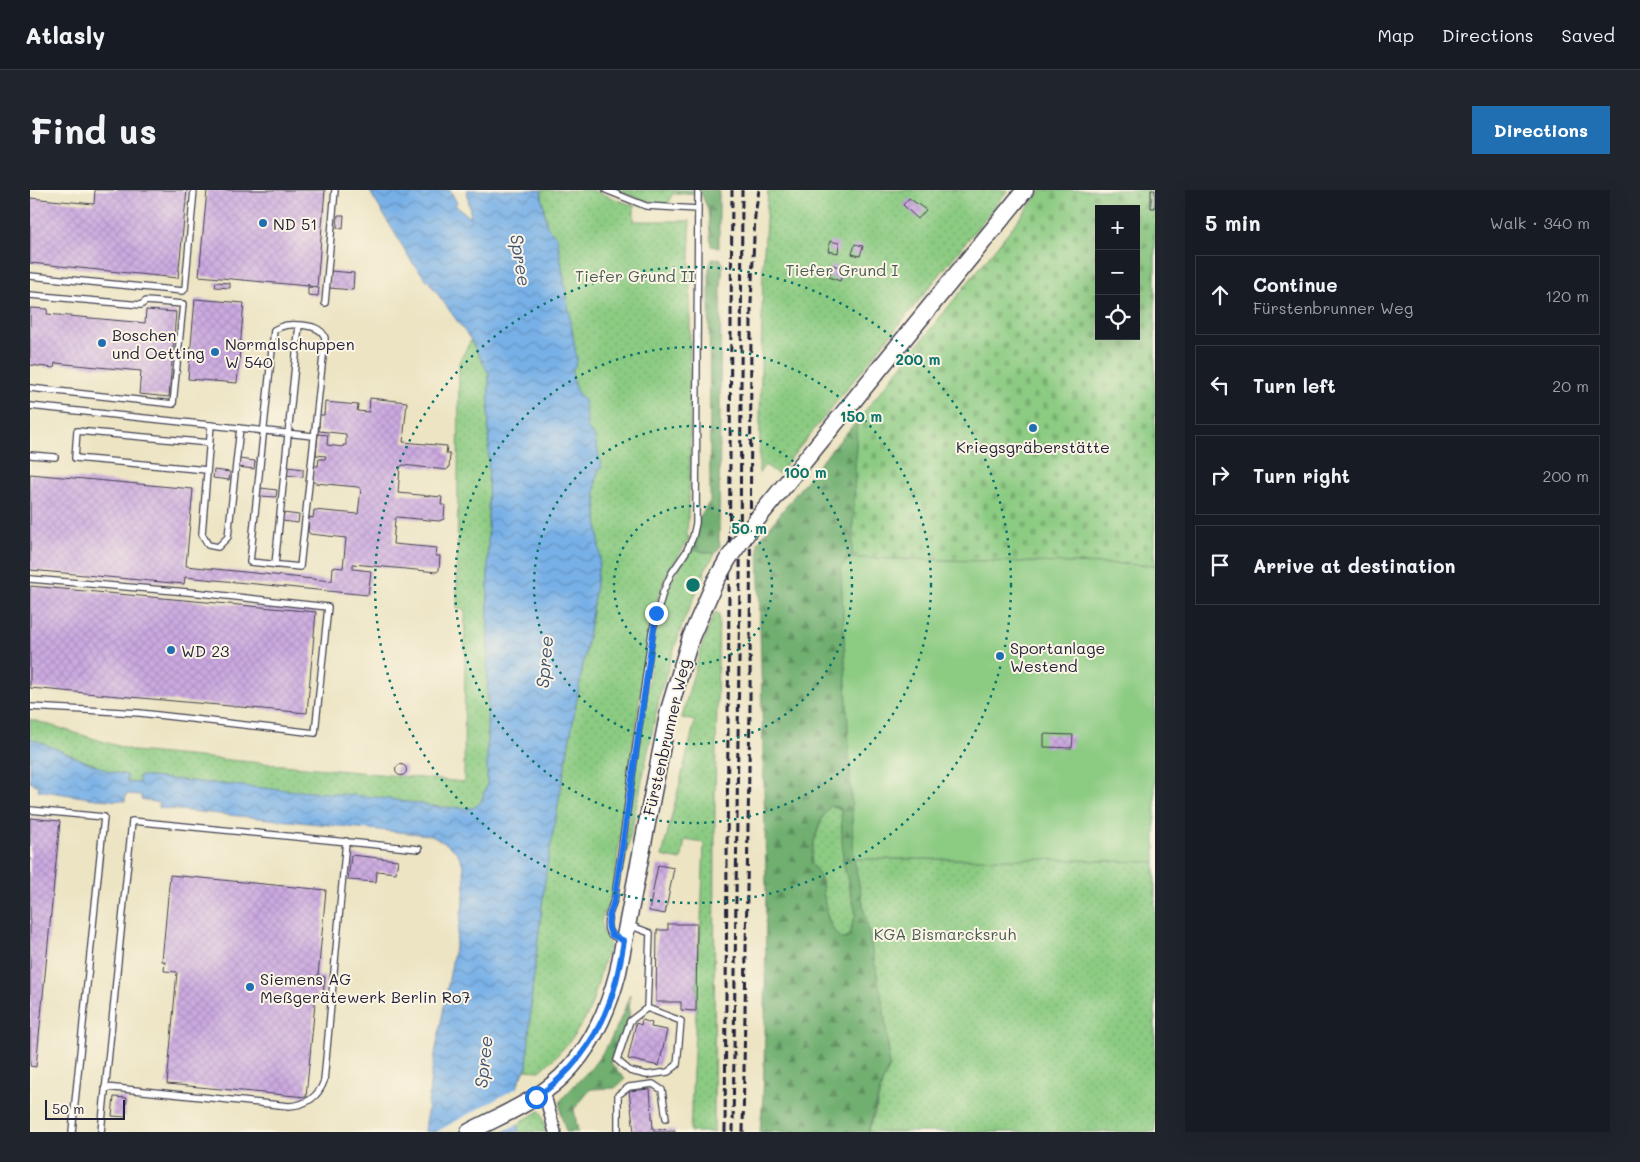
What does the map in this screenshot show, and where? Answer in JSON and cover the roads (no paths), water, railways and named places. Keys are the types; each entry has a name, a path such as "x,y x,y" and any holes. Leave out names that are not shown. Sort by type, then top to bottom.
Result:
{"main road":[{"name":"Fürstenbrunner Weg","path":"469,1132 540,1094 566,1071 588,1045 609,1005 626,933 660,755 676,683 696,624 715,582 728,559 758,518 1025,190"}],"street":[{"path":"540,1094 555,1132"}],"lane":[{"path":"30,276 183,291 185,288 194,190"},
{"path":"326,303 335,190"},
{"path":"606,190 646,206 698,209"},
{"path":"647,1008 650,933 612,935 607,926 615,896 652,632 662,592 671,574 686,552 693,537 696,523 698,190"},
{"path":"30,295 141,305 146,301 183,304 173,404 30,388"},
{"path":"288,324 312,326 324,334 325,338 300,568 250,562 264,430 274,330 288,324"},
{"path":"275,565 299,325"},
{"path":"30,406 313,436"},
{"path":"211,425 202,534 208,545 218,546 228,537 240,428"},
{"path":"207,470 75,458 77,431 210,443"},
{"path":"30,455 55,456"},
{"path":"30,579 200,593 328,607 315,733 140,713 30,707"},
{"path":"30,810 104,817 72,1132"},
{"path":"101,1132 132,821 420,849"},
{"path":"105,1086 289,1106 310,1101 317,1095 324,1081 346,841"},
{"path":"647,1008 680,1021 677,1065 668,1072 648,1075 630,1071 618,1060 630,1021 647,1008"},
{"path":"618,1132 618,1095 628,1087 653,1084 662,1090 666,1118"}],"water":[{"name":"Spree","path":"369,190 450,190 457,203 455,205 471,218 467,190 541,190 547,227 557,237 577,361 572,371 575,389 584,401 588,430 594,435 602,468 599,469 597,474 595,487 600,557 588,637 546,872 532,990 527,1066 518,1083 516,1119 518,1132 425,1132 431,1076 464,898 463,866 460,858 450,846 429,835 159,808 159,803 141,799 141,795 126,794 125,801 96,799 38,790 39,786 30,782 30,738 111,772 127,775 127,782 139,783 139,776 376,797 438,807 473,808 481,802 487,785 489,374 471,340 412,262"}],"railway":[{"path":"725,1132 732,190"},
{"path":"733,1132 740,580 742,190"},
{"path":"743,1132 750,707 751,303 755,215 759,190"}],"place":[{"name":"ND 51","path":"263,223"},
{"name":"Boschen und Oetting","path":"102,343"},
{"name":"Normalschuppen W 540","path":"215,352"},
{"name":"Kriegsgräberstätte","path":"1033,428"},
{"name":"WD 23","path":"171,650"},
{"name":"Sportanlage Westend","path":"1000,656"},
{"name":"Siemens AG Meßgerätewerk Berlin Ro7","path":"250,987"}],"park label":[{"name":"Tiefer Grund I","path":"842,269"},
{"name":"Tiefer Grund II","path":"635,275"},
{"name":"KGA Bismarcksruh","path":"945,933"}]}
